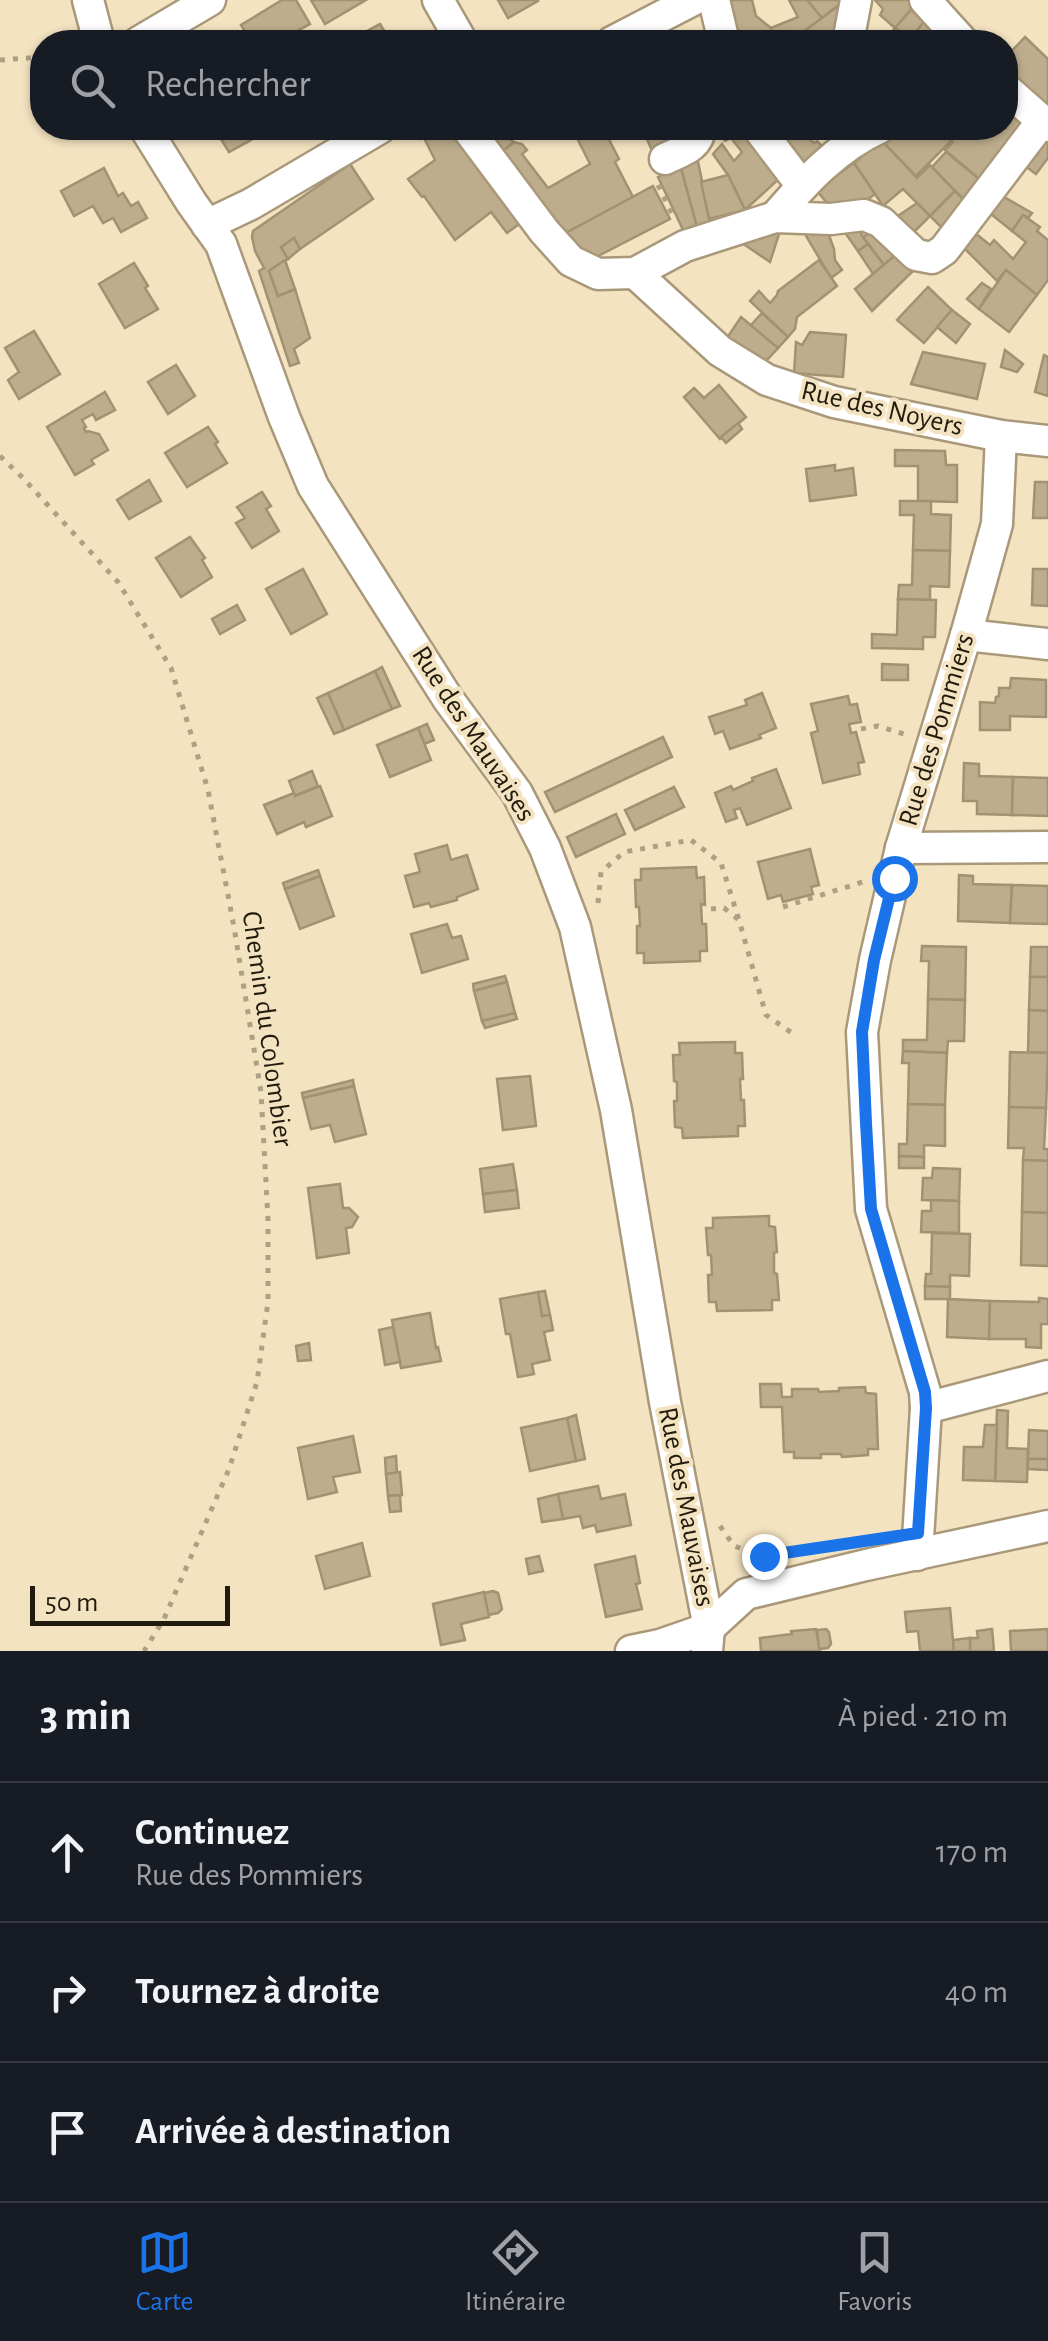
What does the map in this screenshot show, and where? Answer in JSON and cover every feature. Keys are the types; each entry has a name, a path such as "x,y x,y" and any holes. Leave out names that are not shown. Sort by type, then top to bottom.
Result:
{"street":[{"path":"88,0 96,30"},
{"path":"159,30 210,0"},
{"path":"438,0 455,30"},
{"path":"635,30 693,0"},
{"path":"714,0 721,30"},
{"path":"850,30 856,0"},
{"path":"925,0 947,30"},
{"path":"476,140 571,261 598,274 635,274 685,246 775,217 864,215 881,222 916,255 932,258 944,250 1045,123 1018,100"},
{"name":"Rue des Mauvaises","path":"153,140 221,244 313,486 448,699 517,794 545,848 575,927 622,1145 708,1639"},
{"path":"207,225 251,204 360,140"},
{"path":"665,159 697,140"},
{"path":"767,140 802,186"},
{"path":"775,217 802,186 854,140"},
{"name":"Rue des Noyers","path":"635,274 720,351 767,380 834,402 1001,436 1048,441"},
{"name":"Rue des Pommiers","path":"916,1555 925,1392 871,1209 862,1032 897,863 997,524 1001,436"},
{"path":"966,635 1048,644"},
{"path":"897,863 1048,847"},
{"path":"926,1408 1048,1376"},
{"path":"631,1651 708,1639 746,1594 1048,1526"}],"path":[{"path":"0,60 30,58"},
{"path":"665,159 654,177 685,246"},
{"name":"Chemin du Colombier","path":"0,456 118,582 170,668 208,790 261,1092 268,1302 257,1382 229,1469 164,1619 144,1651"},
{"path":"861,729 878,726 934,742"},
{"path":"601,918 597,899 601,872 624,852 691,840 721,863 766,1015 792,1033"},
{"path":"784,906 878,878 897,863"},
{"path":"711,909 724,908 740,920"},
{"path":"715,1510 721,1528 734,1546 764,1556 803,1550"}],"building":[{"path":"282,0 296,0 310,24 299,30 244,30 241,25"},
{"path":"311,0 366,0 325,24"},
{"path":"498,0 537,0 538,1 508,18"},
{"path":"727,0 752,0 756,16 772,30 733,30"},
{"path":"789,0 807,0 822,18 806,30 772,30 798,17"},
{"path":"807,0 845,0 822,18"},
{"path":"875,0 913,0 916,4 895,28 880,15 883,9"},
{"path":"916,4 928,16 918,30 895,28"},
{"path":"838,6 845,15 843,30 806,30"},
{"path":"928,16 940,30 918,30"},
{"path":"1025,37 1048,59 1048,113 1018,85 1018,44"},
{"path":"1018,112 1032,123 984,183 945,150 953,142 1018,140"},
{"path":"1048,139 1048,158 1036,174 1021,163"},
{"path":"222,140 251,140 229,152"},
{"path":"425,140 456,140 522,222 507,233 491,212 455,240 408,179 435,160"},
{"path":"491,140 514,142 501,152"},
{"path":"578,140 609,140 619,159 615,162 633,197 564,234 501,152 514,142 522,144 527,150 522,154 548,188 590,164"},
{"path":"647,140 679,140 653,153"},
{"path":"733,140 760,140 782,176 745,210 713,154 722,144 734,161 742,152"},
{"path":"782,140 811,140 823,147 800,170 777,145"},
{"path":"887,140 951,141 916,176 884,143"},
{"path":"884,143 917,178 930,165 955,191 930,216 903,189 883,206 854,163 865,154 860,147"},
{"path":"946,152 984,183 967,203 932,167"},
{"path":"697,157 712,228 698,231 679,161"},
{"path":"854,163 875,194 854,210 834,211 816,190"},
{"path":"350,164 373,199 300,249 294,238 281,247 288,259 269,271 278,296 295,289 310,338 294,349 299,363 290,366 259,271 264,268 255,251 253,231"},
{"path":"680,165 698,231 685,234 658,177"},
{"path":"104,168 118,196 123,193 131,206 138,202 147,218 121,232 113,218 103,223 93,206 74,216 61,191"},
{"path":"728,175 745,210 709,219 701,182"},
{"path":"653,186 670,219 598,256 581,251 564,234"},
{"path":"955,191 967,203 944,230 930,216"},
{"path":"997,193 1032,213 1028,218 1023,215 1012,231 986,210"},
{"path":"917,203 930,216 912,234 895,218"},
{"path":"1023,215 1040,227 1037,231 1048,240 1048,280 1037,295 1006,270 997,281 964,248 975,233 990,245 994,240 1013,259 1026,242 1012,231"},
{"path":"855,224 868,244 858,251 844,231"},
{"path":"826,227 835,260 842,270 831,278 802,229"},
{"path":"875,229 898,253 884,265 863,237"},
{"path":"780,231 770,262 739,241"},
{"path":"294,238 300,249 288,259 281,247"},
{"path":"868,244 884,265 873,274 858,251"},
{"path":"898,253 915,269 872,311 855,289"},
{"path":"285,260 295,289 278,296 269,271"},
{"path":"819,260 837,286 797,317 795,329 788,337 750,301 759,291 770,303 778,291"},
{"path":"134,263 158,309 125,328 99,284"},
{"path":"1006,270 1037,295 1009,332 979,309"},
{"path":"982,283 991,289 979,309 967,299"},
{"path":"928,287 952,310 924,343 897,320"},
{"path":"952,310 970,324 956,343 937,327"},
{"path":"762,313 788,337 778,348 750,326"},
{"path":"741,317 778,348 764,363 727,338"},
{"path":"34,331 60,374 19,399 8,380 19,372 5,348"},
{"path":"810,332 846,335 843,377 794,373 796,342 802,345"},
{"path":"1005,350 1023,364 1017,372 1001,367"},
{"path":"923,352 985,364 977,399 911,384"},
{"path":"1044,355 1048,357 1048,396 1035,392"},
{"path":"176,365 195,396 168,414 148,382"},
{"path":"719,385 746,417 720,439 684,397 694,388 704,398"},
{"path":"105,392 115,410 96,420 93,414 82,420 86,432 99,434 108,450 75,475 47,427"},
{"path":"738,423 742,429 726,443 721,437"},
{"path":"208,427 227,463 187,487 165,453"},
{"path":"895,450 945,451 946,465 957,465 957,502 918,501 918,466 895,466"},
{"path":"835,465 835,471 853,468 856,495 810,501 806,469"},
{"path":"149,480 161,501 129,519 117,500"},
{"path":"1035,482 1048,482 1048,518 1033,518"},
{"path":"262,492 271,506 266,509 279,531 252,548 236,523 245,518 237,507"},
{"path":"900,501 931,501 931,514 951,515 950,551 913,550 914,515 900,515"},
{"path":"190,537 205,558 202,560 212,577 181,597 156,558"},
{"path":"913,550 950,551 949,587 930,586 930,600 898,599 899,585 912,585"},
{"path":"303,569 327,614 291,634 266,589"},
{"path":"1033,569 1048,569 1048,606 1032,605"},
{"path":"898,599 936,600 935,637 923,637 923,649 872,648 872,634 897,635"},
{"path":"237,605 245,620 220,634 212,619"},
{"path":"882,664 908,665 908,680 882,680"},
{"path":"382,667 400,706 392,709 375,671"},
{"path":"375,671 392,709 344,730 328,693"},
{"path":"1011,678 1046,680 1046,717 1010,716 1010,730 980,730 980,702 995,703 999,688 1010,688"},
{"path":"328,693 344,730 334,734 317,698"},
{"path":"762,693 776,728 730,749 723,731 715,734 709,717 747,705 745,700"},
{"path":"848,696 850,705 857,704 861,722 849,724 851,733 856,732 864,762 858,763 860,774 823,783 811,733 818,731 811,704"},
{"path":"427,724 434,740 424,744 418,728"},
{"path":"418,728 431,760 390,777 377,745"},
{"path":"663,737 672,757 555,812 545,792"},
{"path":"964,763 979,764 979,776 1013,777 1012,815 977,814 977,801 963,801"},
{"path":"776,769 791,808 747,825 740,808 734,810 737,818 726,822 715,793 731,786 733,790"},
{"path":"312,771 318,786 295,796 289,781"},
{"path":"1013,777 1048,778 1048,816 1012,815"},
{"path":"320,786 332,816 306,827 304,822 277,834 264,805"},
{"path":"674,787 684,807 635,830 625,810"},
{"path":"616,814 625,834 576,857 567,837"},
{"path":"447,845 451,860 467,855 478,889 457,900 414,907 405,876 420,872 415,854"},
{"path":"810,849 819,885 811,887 813,894 783,902 781,895 768,899 758,862"},
{"path":"696,867 697,878 704,877 705,905 701,904 707,951 700,951 700,961 644,963 644,953 637,953 640,926 635,880 641,880 641,869"},
{"path":"318,870 320,876 285,889 283,883"},
{"path":"959,875 973,876 973,884 1012,885 1010,923 958,921"},
{"path":"320,876 334,916 300,929 285,889"},
{"path":"1012,885 1048,886 1048,924 1010,923"},
{"path":"447,924 452,938 461,936 468,959 422,973 411,934"},
{"path":"922,946 966,947 965,1000 928,999 929,961 921,961"},
{"path":"1031,947 1048,947 1048,977 1030,977"},
{"path":"505,976 507,982 474,991 473,984"},
{"path":"1030,977 1048,977 1048,1011 1029,1010"},
{"path":"507,982 515,1013 482,1021 474,991"},
{"path":"928,999 965,1000 964,1041 948,1041 947,1053 903,1051 903,1040 927,1040"},
{"path":"1029,1010 1048,1011 1048,1053 1028,1052"},
{"path":"515,1013 517,1019 485,1028 482,1021"},
{"path":"735,1042 735,1053 742,1053 740,1079 745,1126 738,1126 738,1136 683,1138 682,1128 675,1127 677,1082 673,1055 680,1055 679,1043"},
{"path":"903,1051 947,1053 945,1105 908,1104 909,1063 902,1063"},
{"path":"1010,1052 1048,1053 1046,1108 1009,1107"},
{"path":"530,1076 536,1126 503,1130 497,1079"},
{"path":"353,1080 354,1086 303,1098 302,1093"},
{"path":"354,1086 366,1134 335,1142 330,1125 311,1129 303,1098"},
{"path":"908,1104 945,1105 945,1146 924,1145 924,1157 899,1156 899,1144 907,1144"},
{"path":"1009,1107 1046,1108 1044,1149 1048,1149 1048,1161 1023,1160 1024,1148 1008,1148"},
{"path":"899,1156 924,1157 924,1168 899,1168"},
{"path":"1023,1160 1048,1161 1048,1213 1022,1212"},
{"path":"513,1164 517,1190 483,1194 480,1169"},
{"path":"933,1168 960,1169 959,1201 922,1200 923,1178 932,1178"},
{"path":"340,1184 343,1208 349,1208 358,1217 352,1227 346,1228 349,1253 317,1258 308,1188"},
{"path":"517,1190 519,1208 485,1212 483,1194"},
{"path":"931,1200 959,1201 959,1233 921,1232 922,1211 931,1211"},
{"path":"1022,1212 1048,1213 1048,1266 1021,1265"},
{"path":"769,1216 769,1226 775,1227 774,1273 779,1300 772,1300 772,1310 717,1311 716,1302 709,1302 708,1275 712,1275 706,1228 713,1228 713,1218"},
{"path":"932,1233 970,1234 969,1276 950,1275 950,1287 925,1286 926,1274 931,1274"},
{"path":"925,1286 950,1287 950,1299 990,1301 989,1339 947,1337 948,1299 925,1299"},
{"path":"545,1291 550,1315 542,1316 538,1292"},
{"path":"538,1292 542,1316 550,1315 553,1330 544,1332 550,1360 532,1364 534,1374 518,1377 500,1299"},
{"path":"1039,1298 1048,1299 1048,1324 1041,1324 1041,1348 1026,1347 1026,1339 989,1339 990,1301 1039,1302"},
{"path":"430,1313 441,1361 401,1368 392,1320"},
{"path":"393,1327 400,1362 385,1365 379,1330"},
{"path":"309,1343 311,1360 298,1361 296,1346"},
{"path":"760,1384 781,1384 782,1397 792,1397 792,1389 819,1392 865,1387 866,1393 876,1394 878,1449 868,1449 868,1455 794,1458 794,1452 784,1452 782,1407 761,1407"},
{"path":"997,1410 1008,1411 1007,1448 1028,1449 1027,1482 995,1481"},
{"path":"576,1415 585,1459 576,1461 567,1418"},
{"path":"567,1418 576,1461 530,1471 521,1428"},
{"path":"985,1425 997,1425 995,1481 963,1480 964,1447 983,1447"},
{"path":"1029,1430 1048,1431 1048,1459 1028,1459"},
{"path":"353,1436 360,1472 333,1477 337,1492 308,1499 298,1448"},
{"path":"396,1456 397,1473 386,1474 385,1458"},
{"path":"1028,1459 1048,1459 1048,1470 1028,1469"},
{"path":"400,1472 402,1495 388,1496 386,1474"},
{"path":"598,1486 601,1499 625,1494 631,1525 597,1532 595,1525 583,1528 580,1516 563,1519 558,1494"},
{"path":"558,1494 563,1519 542,1522 538,1499"},
{"path":"400,1495 401,1511 390,1512 388,1496"},
{"path":"362,1543 370,1576 325,1589 316,1556"},
{"path":"539,1556 543,1571 529,1574 526,1559"},
{"path":"635,1556 642,1609 606,1617 595,1565"},
{"path":"484,1592 489,1617 461,1624 465,1640 441,1645 433,1604"},
{"path":"484,1593 498,1593 502,1609 488,1615"},
{"path":"950,1608 954,1651 920,1651 918,1631 907,1632 905,1612"},
{"path":"816,1629 820,1651 761,1651 760,1638"},
{"path":"826,1629 831,1644 819,1649 817,1630"},
{"path":"992,1629 994,1651 970,1651 970,1638 978,1638 977,1631"},
{"path":"1048,1629 1048,1651 1011,1651 1010,1631"},
{"path":"970,1638 970,1651 954,1651 953,1640"}],"route":[{"path":"764,1556 918,1533 925,1392 871,1209 862,1032 894,878"}]}
